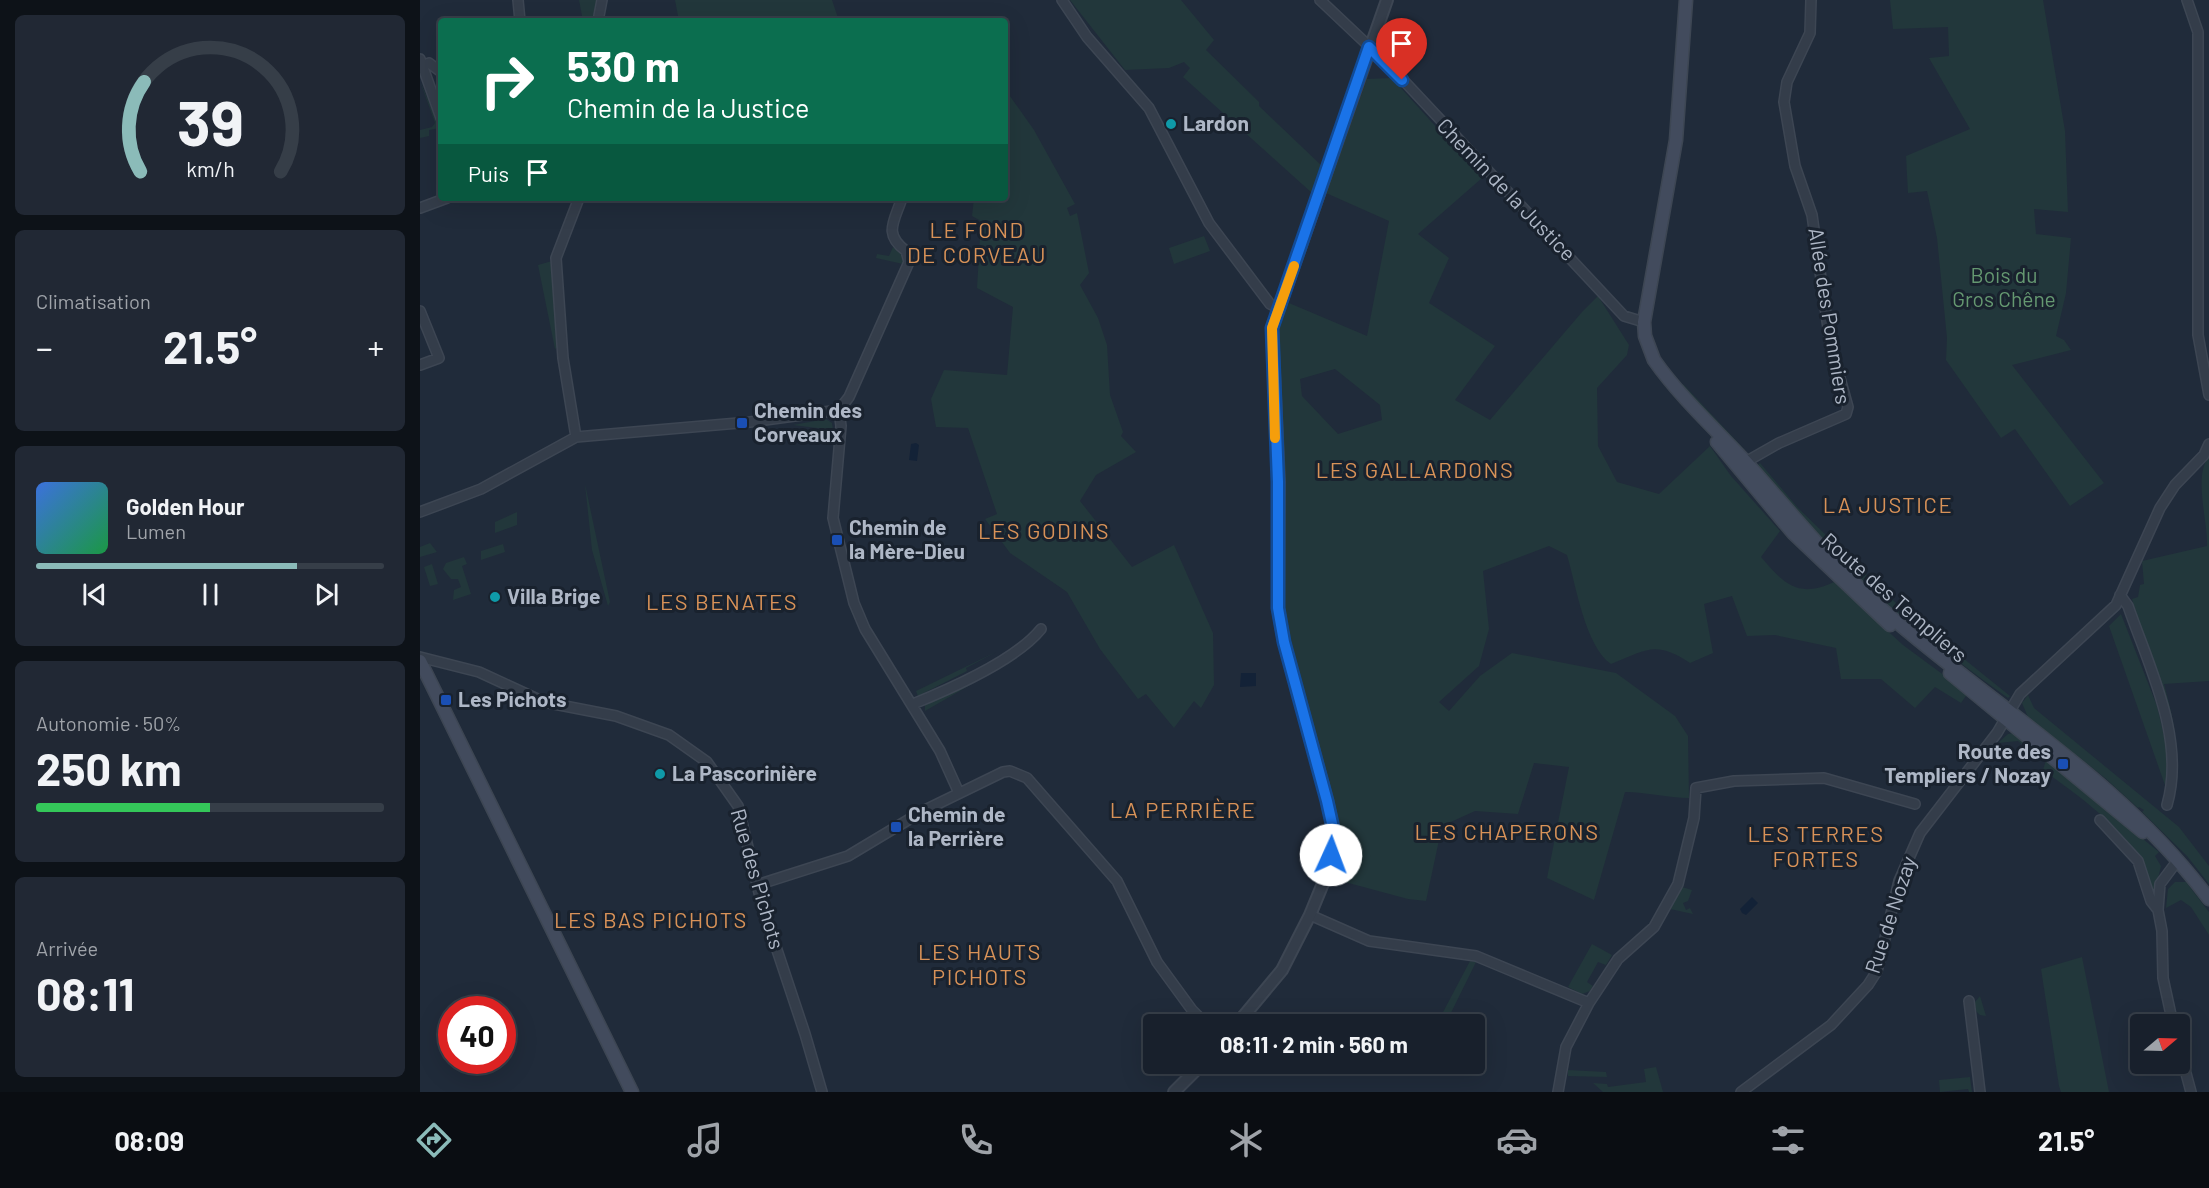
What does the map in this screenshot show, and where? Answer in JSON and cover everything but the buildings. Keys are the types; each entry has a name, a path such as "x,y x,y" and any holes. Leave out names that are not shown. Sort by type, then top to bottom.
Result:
{"main road":[{"name":"Route des Templiers","path":"1686,0 1676,140 1650,280 1644,287 1636,334 1648,363 1741,465 1897,622 2008,714 2151,839 2158,840 2178,860 2209,899"},
{"path":"420,659 632,1092"}],"street":[{"path":"518,0 520,18"},
{"path":"599,18 602,0"},
{"path":"1062,0 1087,37 1149,108 1209,223 1270,304 1278,308"},
{"name":"Chemin de la Justice","path":"1320,0 1369,47 1584,271 1624,316 1640,321"},
{"path":"1245,1014 1282,970 1310,915 1329,864 1333,828 1315,746 1284,642 1278,608 1278,482 1272,328 1387,0"},
{"name":"Allée des Pommiers","path":"1741,465 1779,443 1846,414 1848,407 1830,342 1812,215 1795,166 1784,102 1787,82 1810,33 1811,0"},
{"path":"2187,0 2198,32 2198,335 2209,394"},
{"path":"438,70 429,63 421,65 438,110"},
{"path":"420,208 439,201"},
{"path":"576,437 563,358 556,258 578,201"},
{"path":"420,512 481,489 576,437 750,422 838,410 849,397 909,262 906,251 895,243 891,231 901,201"},
{"path":"420,311 439,358 420,365"},
{"path":"838,410 841,426 832,505 836,534 859,616 940,751 959,793"},
{"name":"Rue de Nozay","path":"1741,1092 1831,1025 1868,985 1877,971 1899,881 1909,853 1920,833 1978,758 2020,694 2097,626 2116,605 2160,508 2175,485 2204,455 2209,444"},
{"path":"2120,595 2128,606 2163,707 2171,749 2173,782 2167,805"},
{"path":"913,704 942,693 1019,650 1041,629"},
{"name":"Rue des Pichots","path":"420,659 478,672 544,702 616,716 669,735 707,762 738,806 757,885 822,1092"},
{"path":"757,885 848,856 959,793 1003,772 1010,771 1027,778 1117,881 1157,962 1196,1014"},
{"path":"1558,1092 1566,1047 1589,1003 1618,959 1654,927 1678,884 1694,818 1696,788 1734,781 1824,778 1916,804"},
{"path":"2100,820 2138,861 2151,901 2158,910"},
{"path":"2171,1014 2163,978 2162,931 2158,910 2160,884 2178,860"},
{"path":"1310,915 1369,942 1476,956 1589,1003"},
{"path":"1969,1002 1980,1092"},
{"path":"1174,1092 1192,1074"},
{"path":"2186,1074 2191,1092"}],"green space":[{"path":"579,0 598,0 595,18 582,18"},
{"path":"675,0 832,0 838,18 678,18"},
{"path":"1070,0 1181,0 1214,40 1206,50 1259,102 1259,106 1322,166 1312,193 1183,77 1190,68 1184,62 1169,68 1125,70"},
{"name":"Bois du Gros Chêne","path":"1890,0 2043,0 2065,131 2068,212 2034,209 2036,234 2071,238 2066,293 2056,336 2064,340 2071,350 2012,365 2104,483 2070,506 2015,429 2001,438 1946,360 1947,338 1937,238 1927,191 1908,193 1906,156 1970,129 1929,58 1949,56 1948,27 1893,29"},
{"path":"1392,78 1482,178 1418,234 1449,258 1429,303 1495,346 1455,400 1490,420 1598,296 1629,345 1627,355 1597,388 1598,446 1617,482 1659,494 1710,446 1731,476 1780,531 1761,557 1777,575 1801,589 1821,587 1834,582 1903,645 1968,693 1961,703 1935,687 1915,708 1881,679 1841,679 1836,648 1775,635 1747,636 1732,596 1704,604 1713,653 1690,663 1668,651 1651,650 1611,664 1594,644 1588,630 1567,555 1549,546 1483,571 1489,629 1479,666 1439,702 1449,711 1480,676 1512,653 1616,673 1675,716 1688,736 1689,798 1625,792 1594,900 1547,878 1569,767 1534,763 1518,814 1475,811 1442,826 1426,901 1408,899 1330,878 1335,856 1332,801 1283,608 1277,329 1282,312 1289,303 1367,336 1389,221 1326,193 1367,79","holes":["1335,369 1380,405 1382,420 1338,434 1302,396 1300,379"]},
{"path":"420,81 438,128 429,130 429,136 420,138 420,130 432,127 435,123"},
{"path":"1008,93 1034,130 1075,204 1067,208 1070,216 1077,213 1089,273 1080,285 1098,318 1107,345 1110,395 1123,432 1121,436 1136,452 1096,475 1080,501 1132,567 1174,545 1213,633 1214,685 1201,708 1194,701 1174,728 1146,694 1138,699 1100,649 1067,592 1010,553 985,519 997,514 968,428 936,427 931,399 944,370 1007,375 1013,307 977,288 981,221 972,216 974,201 1008,201"},
{"path":"1204,236 1210,251 1174,264 1169,248"},
{"path":"893,247 904,255 903,264 876,258 877,254 889,256"},
{"path":"552,261 559,346 555,349 538,265"},
{"path":"1683,384 1745,450 1741,451 1681,386"},
{"path":"826,419 832,423 833,430 793,425"},
{"path":"2209,457 2209,681 2164,684 2175,731 2177,760 2175,761 2132,599 2138,597 2140,585 2144,584 2142,561 2207,546 2202,475"},
{"path":"1760,463 1798,508 1901,608 2010,696 2008,698 1938,646 1850,570 1757,466"},
{"path":"585,484 610,602 608,606 592,550"},
{"path":"517,512 517,525 495,533 495,522"},
{"path":"430,543 437,552 420,557 420,547"},
{"path":"503,544 505,552 481,560 481,551"},
{"path":"464,557 467,564 462,566 471,594 453,600 454,590 461,587 458,579 451,579 443,569 446,563"},
{"path":"432,564 438,584 430,586 424,567"},
{"path":"2121,614 2157,706 2168,753 2169,784 2166,788 2109,626"},
{"path":"996,652 966,668 967,671 918,696 916,691"},
{"path":"1009,660 1010,662 925,711 925,704"},
{"path":"2028,695 2034,708 2179,827 2209,866 2209,884 2187,856 2142,812 2144,810 2138,808 2105,778 2028,717 2022,703"},
{"path":"2014,733 2031,747 2031,752 2018,741 1998,743 2008,734"},
{"path":"2046,760 2159,852 2155,856 2161,866 2154,895 2142,862 2130,844 2095,809 2043,770"},
{"path":"2175,882 2186,882 2209,912 2209,935 2191,907 2181,900 2166,908 2168,889"},
{"path":"1682,887 1692,890 1688,901 1683,903 1686,910 1690,908 1693,914 1670,909"},
{"path":"1592,944 1612,955 1606,965 1598,962 1587,982 1593,986 1590,991 1582,994 1568,987"},
{"path":"2082,957 2109,1092 2061,1092 2059,1086 2041,969"},
{"path":"1470,961 1476,962 1450,1014 1442,1014"},
{"path":"1980,996 1986,1016 1980,1015 1975,1010 1975,1002"},
{"path":"1656,1067 1663,1092 1603,1092 1593,1083 1607,1084 1608,1087 1646,1082 1644,1069"},
{"path":"1568,1070 1606,1072 1607,1077 1568,1076"},
{"path":"1970,1077 1972,1092 1968,1089 1940,1092 1939,1080"}],"water":[{"path":"911,444 919,445 917,461 909,460"},
{"path":"1241,673 1256,673 1256,686 1240,687"},
{"path":"1752,897 1758,903 1746,915 1740,909"}],"slow traffic":[{"path":"1275,438 1272,328 1294,266"}],"place":[{"name":"Lardon","path":"1171,124"},
{"name":"Chemin des Corveaux","path":"742,423"},
{"name":"Chemin de la Mère-Dieu","path":"837,540"},
{"name":"Villa Brige","path":"495,597"},
{"name":"Les Pichots","path":"446,700"},
{"name":"Route des Templiers / Nozay","path":"2063,764"},
{"name":"La Pascorinière","path":"660,774"},
{"name":"Chemin de la Perrière","path":"896,827"}],"district":[{"name":"LE FOND DE CORVEAU","path":"977,242"},
{"name":"LES GALLARDONS","path":"1415,470"},
{"name":"LA JUSTICE","path":"1888,505"},
{"name":"LES GODINS","path":"1044,531"},
{"name":"LES BENATES","path":"722,602"},
{"name":"LA PERRIÈRE","path":"1183,810"},
{"name":"LES CHAPERONS","path":"1507,832"},
{"name":"LES TERRES FORTES","path":"1816,846"},
{"name":"LES BAS PICHOTS","path":"651,920"},
{"name":"LES HAUTS PICHOTS","path":"980,964"}],"route":[{"path":"1331,855 1333,828 1315,746 1284,642 1278,608 1276,579 1278,482 1272,328 1369,47 1402,80"}]}
